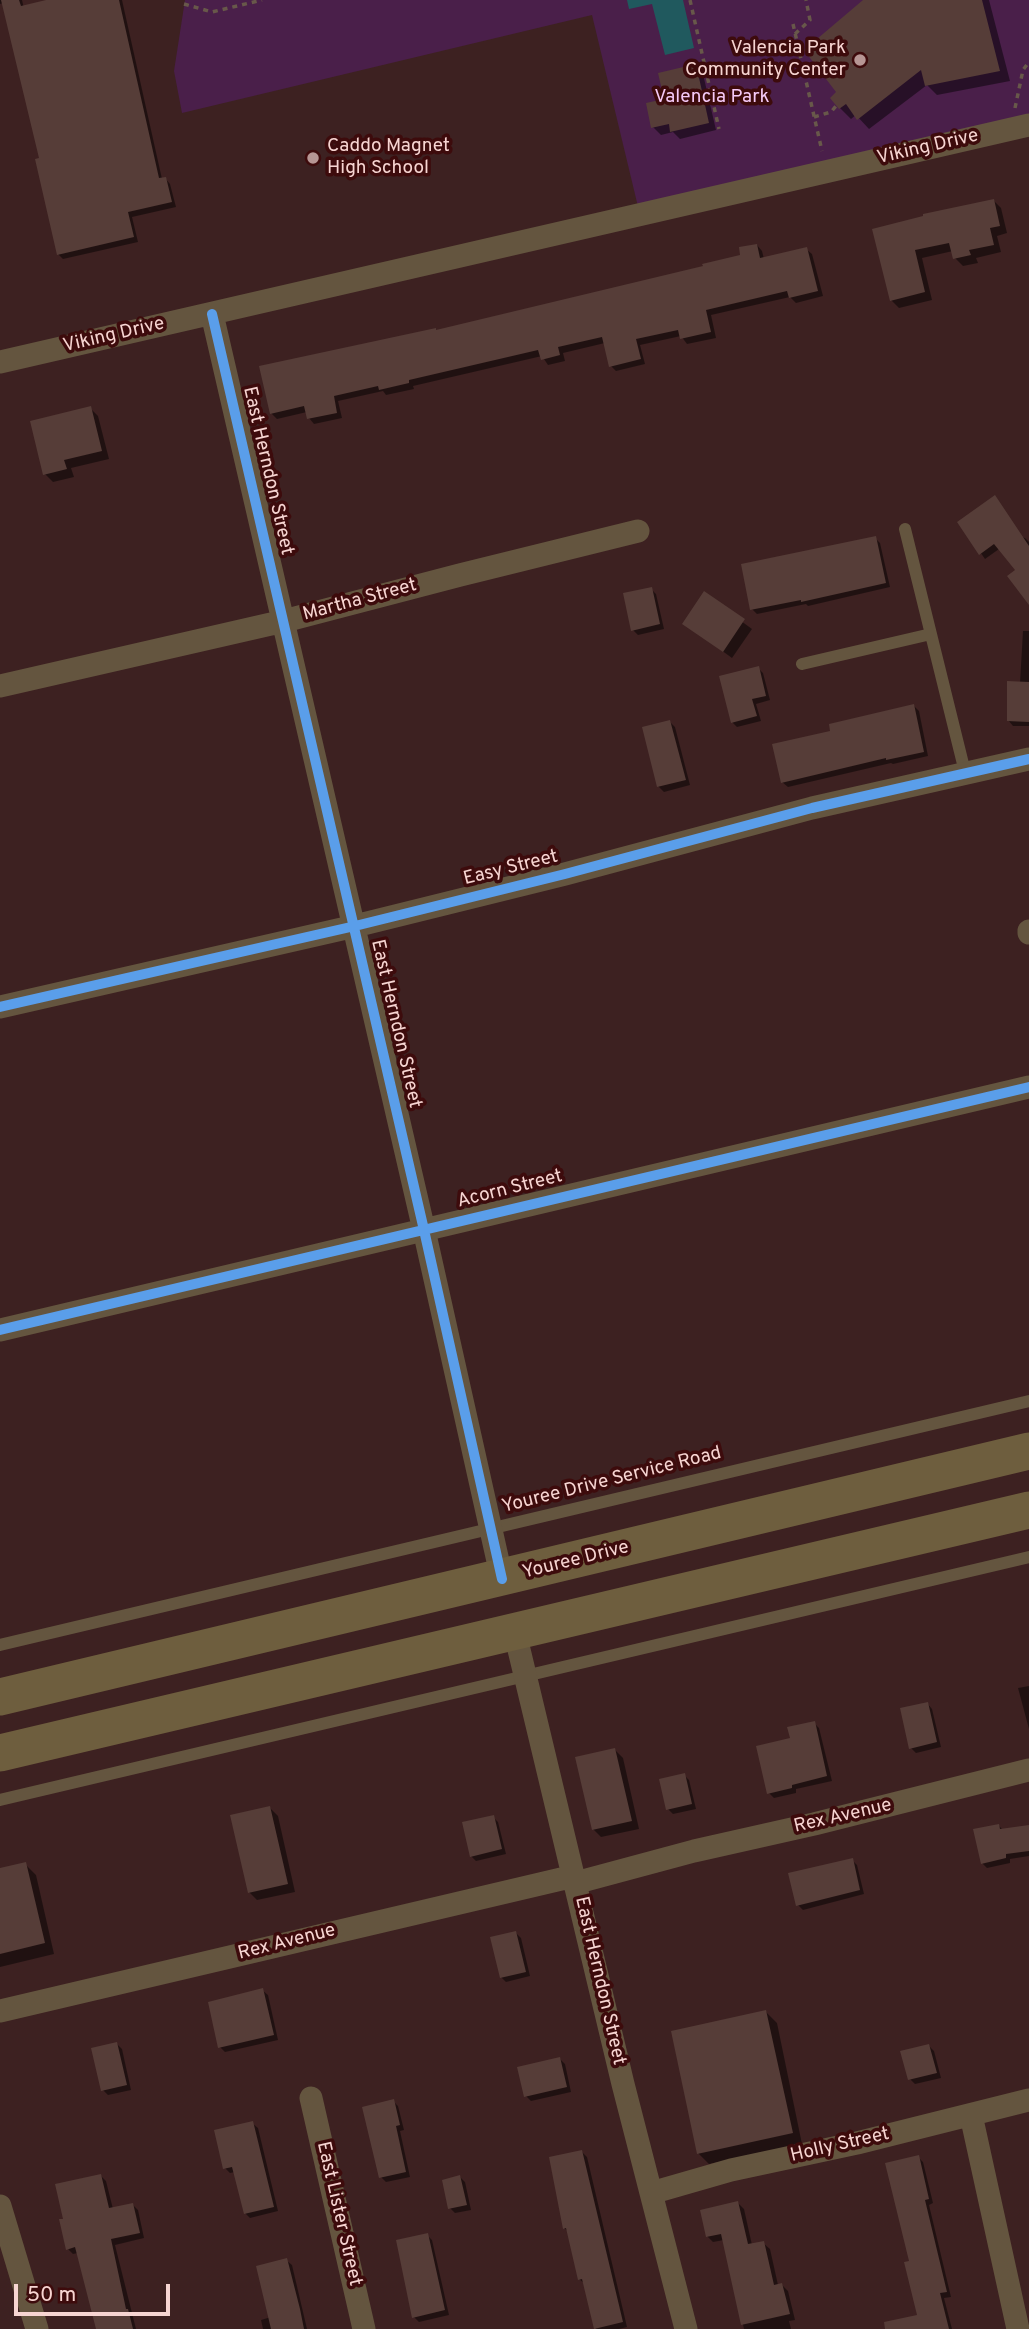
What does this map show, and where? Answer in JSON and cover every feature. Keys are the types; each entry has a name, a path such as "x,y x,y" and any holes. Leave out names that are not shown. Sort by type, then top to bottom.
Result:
{"main road":[{"name":"Youree Drive","path":"0,1697 1029,1451"},
{"path":"0,1753 1029,1510"},
{"path":"502,1579 515,1633"}],"street":[{"name":"Viking Drive","path":"0,362 826,172 1022,117"},
{"name":"East Herndon Street","path":"220,312 284,621 502,1579"},
{"name":"Martha Street","path":"0,686 284,621 638,531"},
{"name":"Easy Street","path":"0,1007 355,926 565,874 812,808 1029,758"},
{"name":"Acorn Street","path":"0,1330 1029,1087"},
{"name":"East Herndon Street","path":"515,1633 686,2329"},
{"name":"Rex Avenue","path":"0,2011 428,1908 574,1880 827,1821 1029,1770"},
{"name":"East Lister Street","path":"311,2098 364,2329"},
{"name":"Holly Street","path":"652,2193 731,2170 857,2143 1029,2099"},
{"path":"971,2115 1018,2329"},
{"path":"0,2206 37,2329"}],"lane":[{"path":"905,529 965,772"},
{"path":"802,664 931,634"},
{"name":"Youree Drive Service Road","path":"0,1645 1029,1401"},
{"path":"0,1800 1029,1557"}],"path":[{"path":"184,4 212,12 262,0"},
{"path":"690,0 719,129"},
{"path":"795,34 810,20 806,0"},
{"path":"793,24 826,172"},
{"path":"1022,117 1023,70 1029,62"},
{"path":"702,93 712,90"},
{"path":"814,117 831,112 836,106"}],"green space":[{"name":"Valencia Park","path":"185,0 1029,0 1029,125 640,215 592,15 182,113 174,71"}],"water":[{"path":"627,0 683,0 694,48 665,55 652,4 629,9"}],"building":[{"path":"1,0 19,0 21,6 46,0 119,0 159,178 166,177 172,202 128,212 134,237 57,255 35,159 39,158"},
{"name":"Valencia Park Community Center","path":"863,0 982,0 1000,71 925,86 921,70 857,120 846,104 839,109 830,98 836,92 804,50"},
{"path":"696,64 709,123 670,132 669,124 651,128 646,103 664,99 658,73"},
{"path":"994,199 1000,226 990,228 994,245 969,250 971,255 953,259 949,243 915,250 925,292 890,301 872,229 923,214"},
{"path":"757,244 760,258 807,247 818,291 789,298 787,291 706,310 711,332 680,339 678,330 636,339 641,359 609,367 602,337 558,347 560,355 541,360 538,350 409,380 409,383 379,390 378,386 334,396 337,413 307,419 304,406 270,414 259,366 436,330 703,266 702,264 740,255 739,247"},
{"path":"91,406 102,451 64,460 67,469 43,475 30,421"},
{"path":"995,495 1029,546 1029,605 1007,576 1015,570 994,544 979,555 957,522"},
{"path":"876,536 886,583 750,610 741,564"},
{"path":"652,587 660,624 631,631 623,593"},
{"path":"704,591 745,619 723,652 682,624"},
{"path":"759,666 766,696 752,699 757,716 731,723 719,676"},
{"path":"1007,681 1029,682 1029,722 1007,721"},
{"path":"914,704 924,752 886,758 781,783 772,744 830,731 829,724"},
{"path":"670,720 686,780 657,787 642,727"},
{"path":"928,1702 937,1742 909,1749 900,1708"},
{"path":"815,1721 827,1776 767,1794 756,1746 790,1738 787,1727"},
{"path":"615,1748 632,1821 592,1830 575,1757"},
{"path":"685,1773 692,1804 666,1810 659,1779"},
{"path":"270,1806 288,1884 248,1893 230,1815"},
{"path":"494,1815 502,1849 470,1857 462,1822"},
{"path":"999,1824 1000,1829 1029,1825 1029,1851 1006,1854 1006,1858 981,1864 973,1829"},
{"path":"853,1858 860,1890 796,1906 788,1873"},
{"path":"26,1862 45,1943 0,1954 0,1868"},
{"path":"516,1931 526,1972 500,1978 490,1937"},
{"path":"263,1988 274,2035 218,2048 208,2002"},
{"path":"766,2010 793,2133 697,2154 671,2031"},
{"path":"117,2042 127,2085 101,2091 91,2048"},
{"path":"929,2044 937,2073 908,2080 900,2051"},
{"path":"560,2057 567,2087 524,2097 517,2067"},
{"path":"394,2099 400,2125 396,2126 406,2172 379,2178 362,2107"},
{"path":"253,2121 274,2207 244,2214 232,2167 223,2169 214,2130"},
{"path":"582,2150 623,2322 594,2329 582,2279 578,2280 566,2228 563,2229 549,2157"},
{"path":"919,2155 929,2199 925,2200 947,2292 940,2293 949,2329 885,2329 884,2322 917,2315 904,2262 909,2261 885,2163"},
{"path":"101,2174 109,2208 133,2203 140,2233 111,2239 133,2329 96,2329 75,2247 66,2250 59,2219 63,2219 55,2184"},
{"path":"460,2175 467,2205 448,2209 442,2180"},
{"path":"738,2201 748,2244 764,2241 774,2285 782,2283 790,2314 741,2325 721,2234 706,2237 700,2210"},
{"path":"428,2233 445,2310 412,2318 396,2240"},
{"path":"287,2258 304,2329 271,2329 256,2266"}],"cycle path":[{"path":"212,314 502,1579"},
{"path":"0,1007 355,926 565,874 812,808 1029,759"},
{"path":"0,1330 1029,1087"}],"place":[{"name":"Valencia Park Community Center","path":"860,60"},
{"name":"Caddo Magnet High School","path":"313,158"}]}
